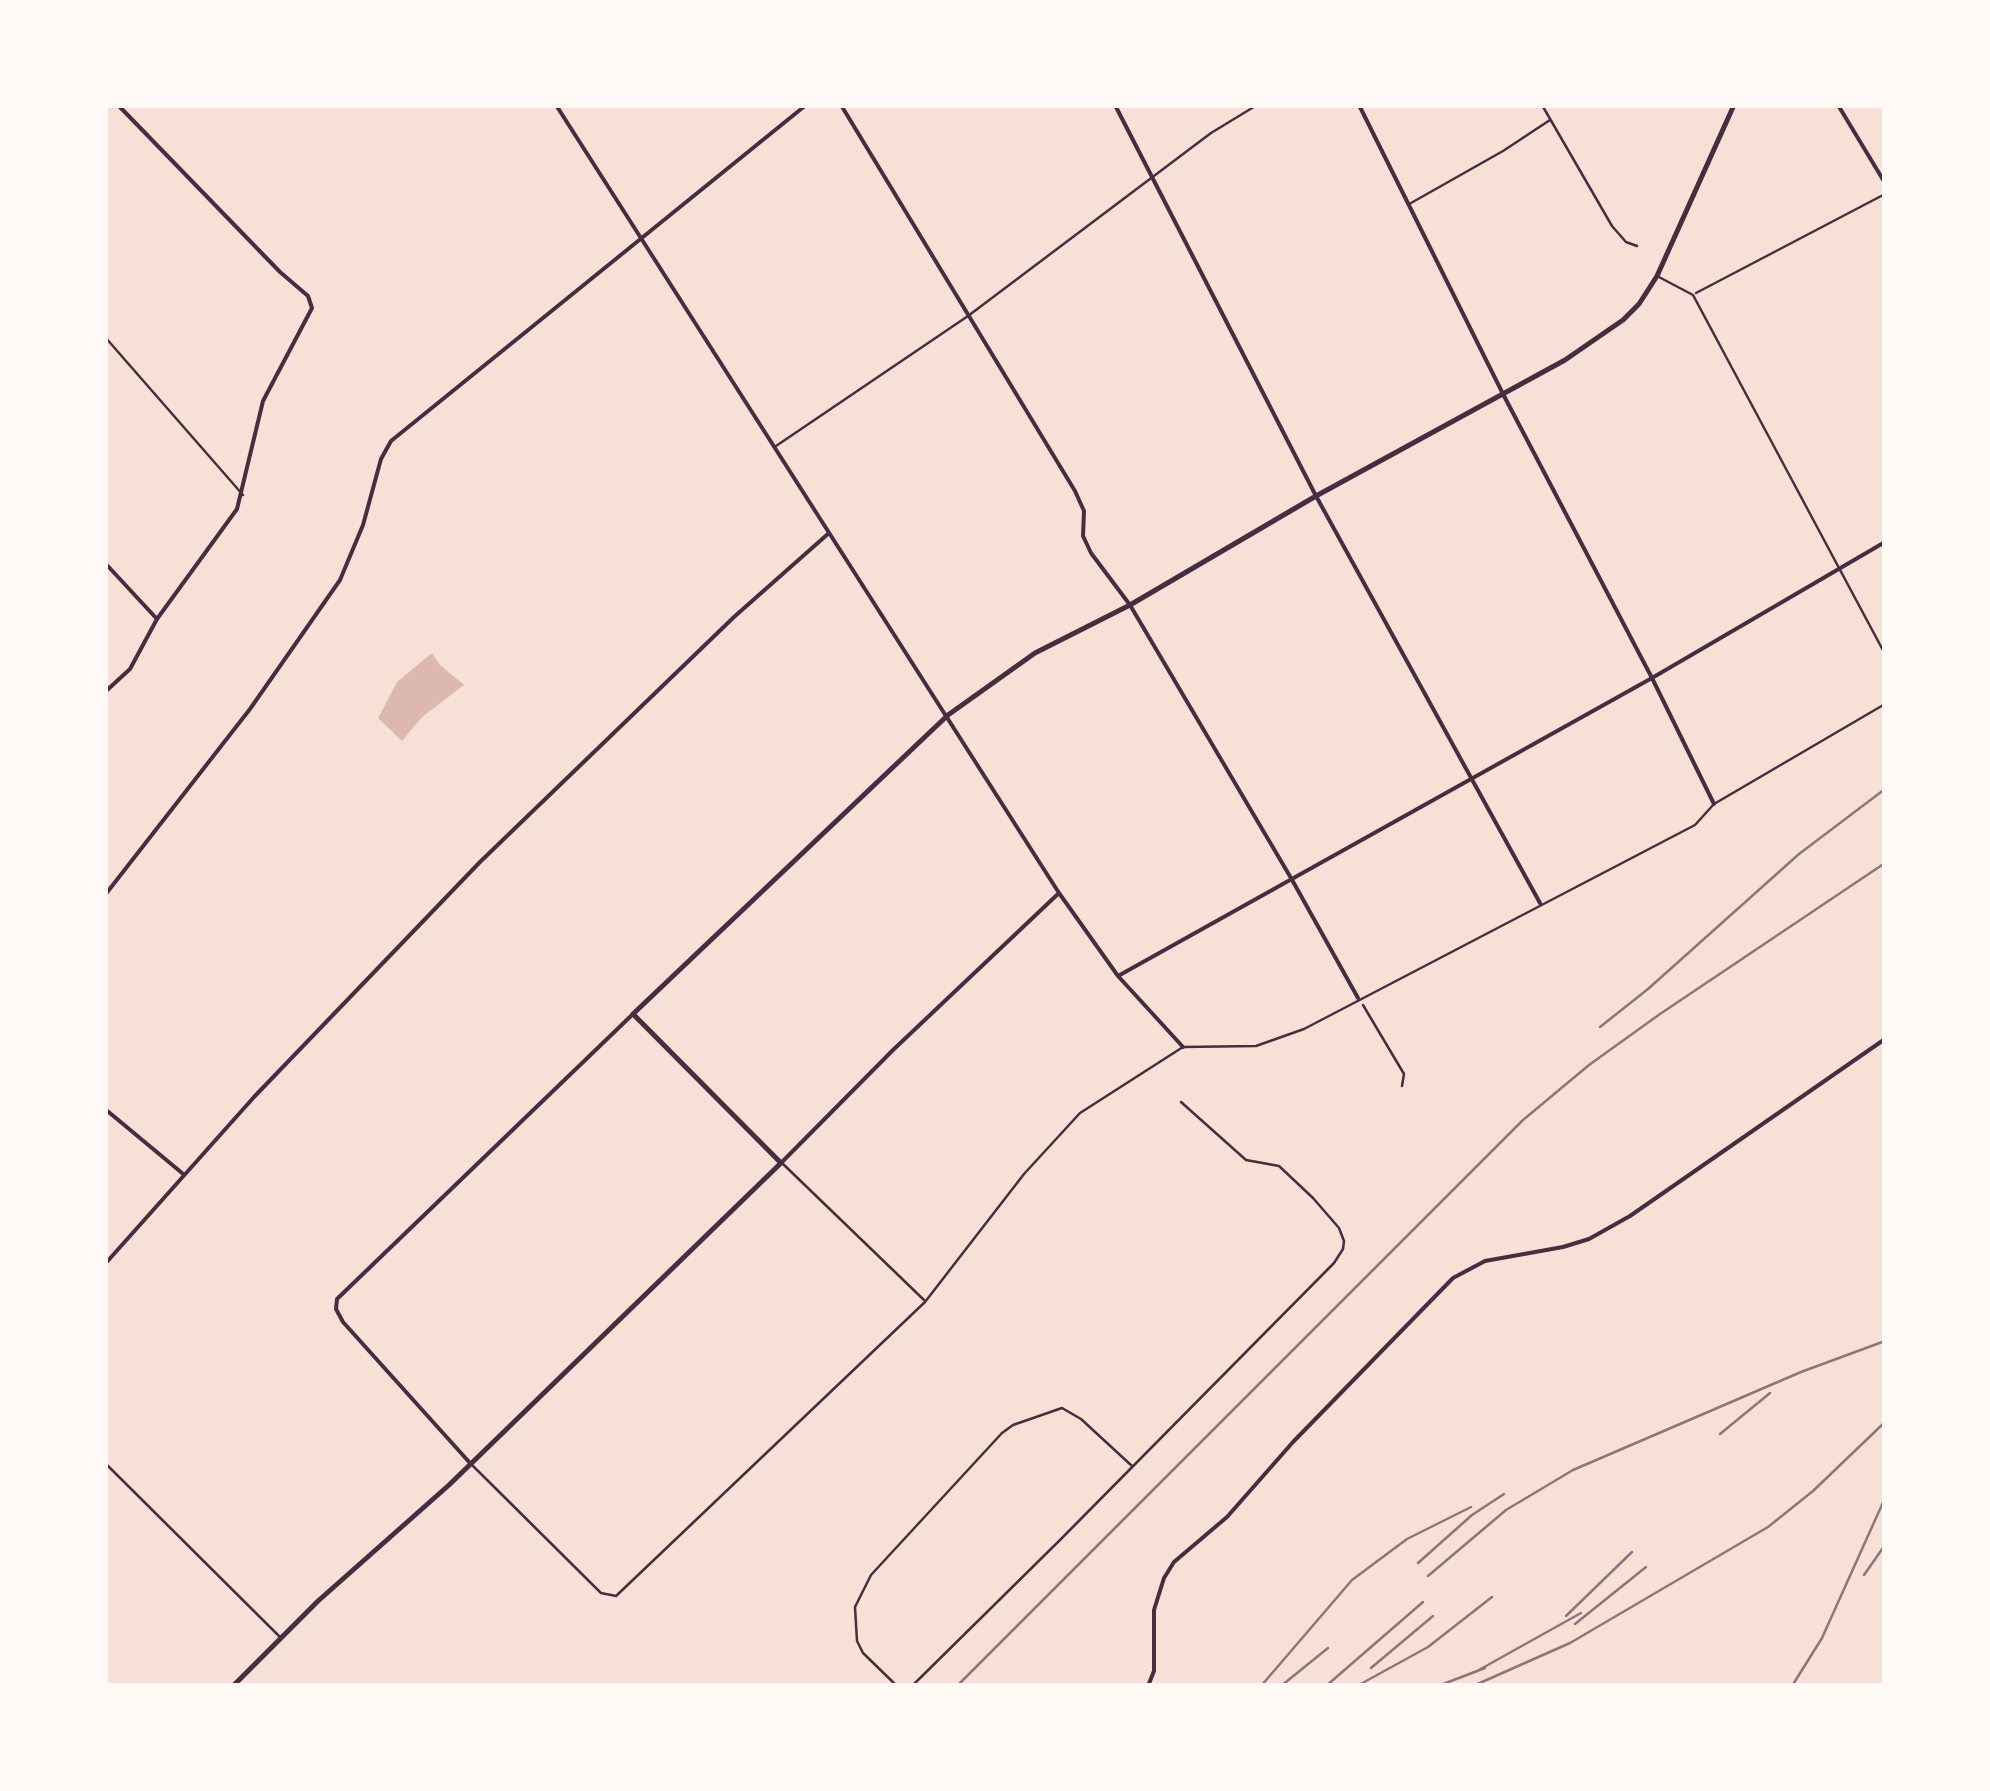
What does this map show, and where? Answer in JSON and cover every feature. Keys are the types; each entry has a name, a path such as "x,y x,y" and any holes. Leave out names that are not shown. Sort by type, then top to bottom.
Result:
{"main road":[{"path":"233,1686 782,1162 633,1014 948,715 1035,653 1130,605 1316,496 1565,360 1622,320 1639,304 1657,276 1734,105"}],"street":[{"path":"105,692 130,669 157,619 237,510 263,400 307,322 312,303 118,105"},
{"path":"556,105 1059,893 1118,976 1183,1047"},
{"path":"105,895 250,709 340,580 358,541 391,442 806,105"},
{"path":"841,105 1075,491 1084,511 1083,536 1091,553 1130,605 1292,878 1358,998"},
{"path":"1115,105 1316,496 1540,904"},
{"path":"1358,105 1714,804"},
{"path":"1838,105 1885,184"},
{"path":"105,1264 182,1174 480,862 734,618 829,533"},
{"path":"1118,976 1652,678 1885,542"},
{"path":"105,563 157,619"},
{"path":"782,1162 892,1050 1059,893"},
{"path":"470,1463 343,1322 336,1309 338,1300 633,1014"},
{"path":"1148,1686 1154,1671 1154,1610 1164,1578 1174,1562 1227,1516 1292,1442 1452,1278 1486,1261 1590,1239 1679,1184 1885,1039"},
{"path":"105,1108 182,1174"}],"lane":[{"path":"776,446 968,316 1211,132 1257,105"},
{"path":"1542,105 1612,226 1626,242 1637,246"},
{"path":"1409,204 1551,119"},
{"path":"1694,295 1885,194"},
{"path":"1657,276 1694,295 1885,654"},
{"path":"105,337 243,495"},
{"path":"470,1463 601,1593 620,1593 925,1302 1024,1174 1080,1112 1183,1047 1256,1046 1280,1040 1694,825 1714,804 1885,704"},
{"path":"912,1686 1344,1249 1339,1228 1279,1166 1246,1160 1181,1102"},
{"path":"782,1162 925,1302"},
{"path":"896,1686 863,1653 857,1641 855,1607 871,1575 1002,1433 1013,1425 1062,1408 1081,1419 1132,1466"},
{"path":"105,1463 281,1638"}],"path":[{"path":"1358,998 1404,1074 1402,1086"}],"shaded area":[{"path":"432,653 464,685 422,717 402,741 378,718 397,682"}],"railway":[{"path":"1600,1027 1799,854 1885,789"},
{"path":"957,1686 1523,1120 1589,1065 1660,1014 1885,863"},
{"path":"1428,1576 1506,1510 1573,1470 1801,1372 1885,1341"},
{"path":"1720,1434 1770,1393"},
{"path":"1473,1686 1570,1643 1768,1527 1813,1491 1885,1422"},
{"path":"1418,1563 1472,1515 1504,1494"},
{"path":"1792,1686 1822,1638 1885,1498"},
{"path":"1261,1686 1352,1580 1407,1539 1471,1507"},
{"path":"1864,1575 1885,1545"},
{"path":"1566,1616 1632,1552"},
{"path":"1575,1624 1646,1567"},
{"path":"1357,1686 1428,1647 1492,1597"},
{"path":"1326,1686 1423,1602"},
{"path":"1477,1671 1581,1613"},
{"path":"1371,1668 1433,1616"},
{"path":"1281,1686 1328,1648"},
{"path":"1438,1686 1485,1668"}]}
